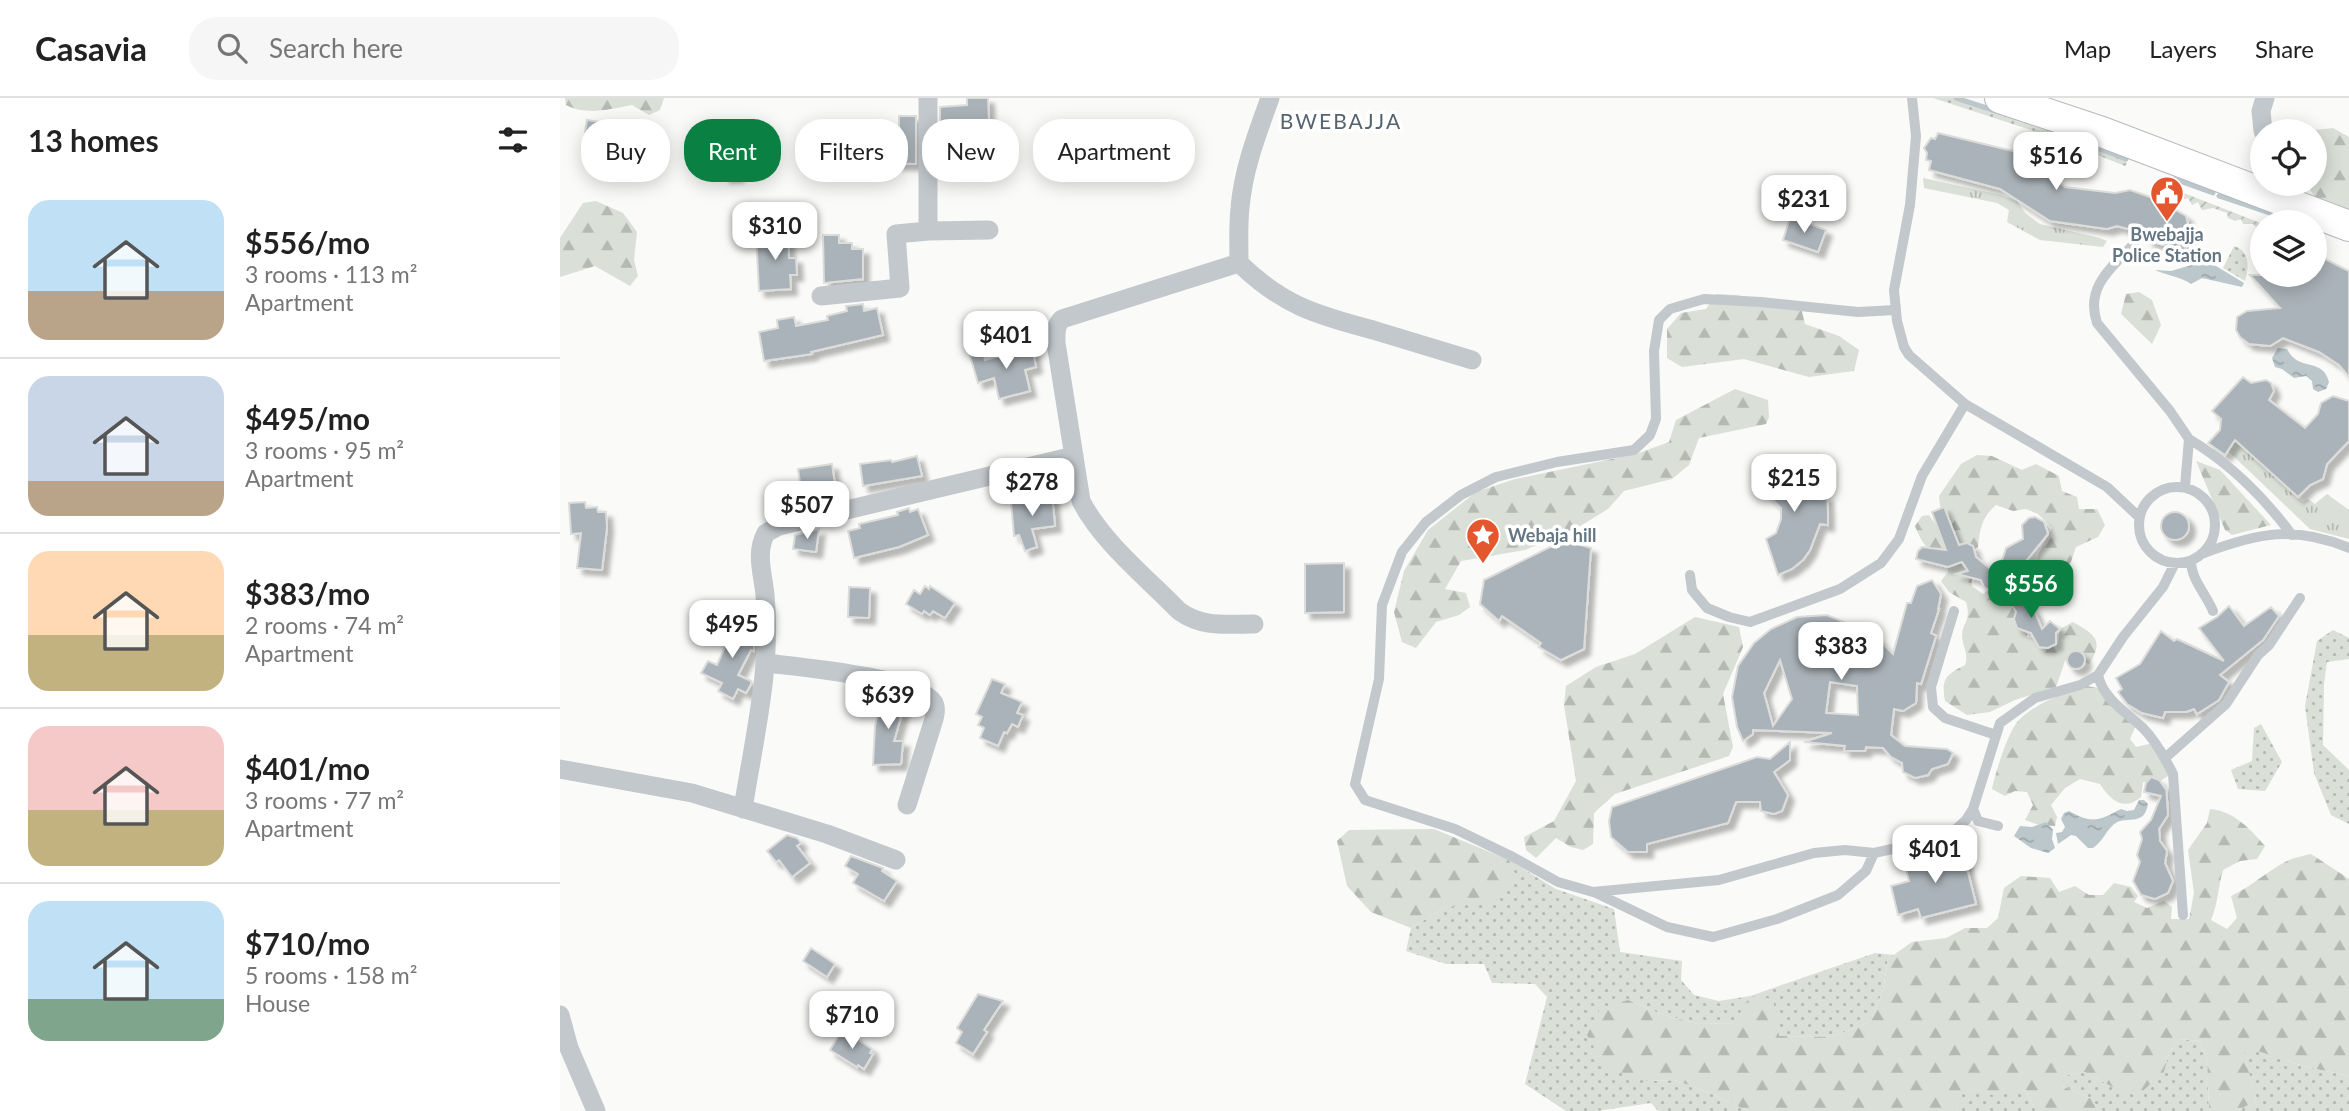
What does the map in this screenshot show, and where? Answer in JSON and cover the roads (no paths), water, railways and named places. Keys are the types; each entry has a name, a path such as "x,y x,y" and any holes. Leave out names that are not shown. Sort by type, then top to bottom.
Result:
{"main road":[{"path":"2000,98 2250,182"},
{"path":"2287,196 2349,226"}],"street":[{"path":"928,98 928,231"},
{"path":"1270,98 1254,140 1245,180 1240,208 1239,263 1264,286 1285,299 1332,320 1472,360"},
{"path":"2262,119 2265,98"},
{"path":"821,296 900,288 896,234 989,230"},
{"path":"1239,263 1062,319 1057,323 1056,343 1081,501 1088,515 1110,541 1180,611 1202,624 1254,624"},
{"path":"743,809 766,663 765,598 759,552 766,533 779,526 1074,456"},
{"path":"766,663 865,675 924,694 933,701 936,708 934,719 906,805"},
{"path":"560,769 692,793 827,834 896,860"},
{"path":"560,1015 569,1048 596,1111"}],"lane":[{"path":"1912,98 1916,136 1910,205 1896,270 1895,310 1904,347 1909,355 1965,404 2108,487 2139,517"},
{"path":"2134,244 2104,275 2094,294 2093,311 2096,323 2170,411 2189,439 2241,475 2267,502 2292,535"},
{"path":"1874,853 1866,871 1838,895 1777,919 1713,937 1667,927 1593,892 1558,882 1455,829 1365,800 1355,784 1379,679 1382,605 1402,552 1426,522 1461,495 1496,477 1557,461 1634,450 1650,435 1656,419 1654,351 1659,320 1670,309 1704,299 1858,312 1895,310"},
{"path":"1690,575 1692,590 1707,608 1750,622 1840,589 1861,576 1881,563 1899,540 1922,476 1965,404"},
{"path":"2185,487 2189,439"},
{"path":"2202,554 2211,543 2215,529 2214,515 2208,502 2185,487 2164,489 2153,495 2144,505 2139,517 2139,530 2143,543 2162,561 2191,561 2238,540 2269,534 2309,536 2349,548"},
{"path":"2191,561 2191,571 2213,611"},
{"path":"1593,892 1719,880 1814,853 1845,850 1874,853 1928,841 1954,831 1973,809 2000,723 2035,698 2080,685 2098,675 2123,637 2163,587 2175,563"},
{"path":"2165,758 2226,704 2300,598"},
{"path":"1954,611 1931,687 1933,707 1945,718 1996,735"},
{"path":"2098,675 2101,686 2123,711 2145,730 2165,758 2173,775 2183,915"},
{"path":"1973,809 1978,821 1998,826"}],"water":[{"path":"2202,262 2216,266 2244,283 2242,287 2202,278 2191,284 2155,270 2171,271"},
{"path":"2278,348 2287,349 2298,361 2321,369 2329,382 2326,389 2318,392 2313,389 2312,381 2306,376 2294,378 2275,367 2272,358"},
{"path":"2139,800 2148,804 2146,812 2138,819 2117,822 2093,848 2088,848 2076,836 2071,835 2058,844 2056,833 2062,832 2065,827 2061,819 2064,813 2069,811 2084,818 2095,819 2121,809 2134,810"},
{"path":"2046,822 2053,830 2055,848 2048,853 2031,848 2014,836 2020,826 2032,827"}],"waterway":[{"path":"1956,98 1996,111"},
{"path":"2058,133 2126,159"},
{"path":"2174,179 2213,193"},
{"path":"2219,196 2261,210"}],"place":[{"name":"Bwebajja Police Station","path":"2167,223"},
{"name":"Webaja hill","path":"1483,565"}],"district":[{"name":"BWEBAJJA","path":"1341,120"}]}
